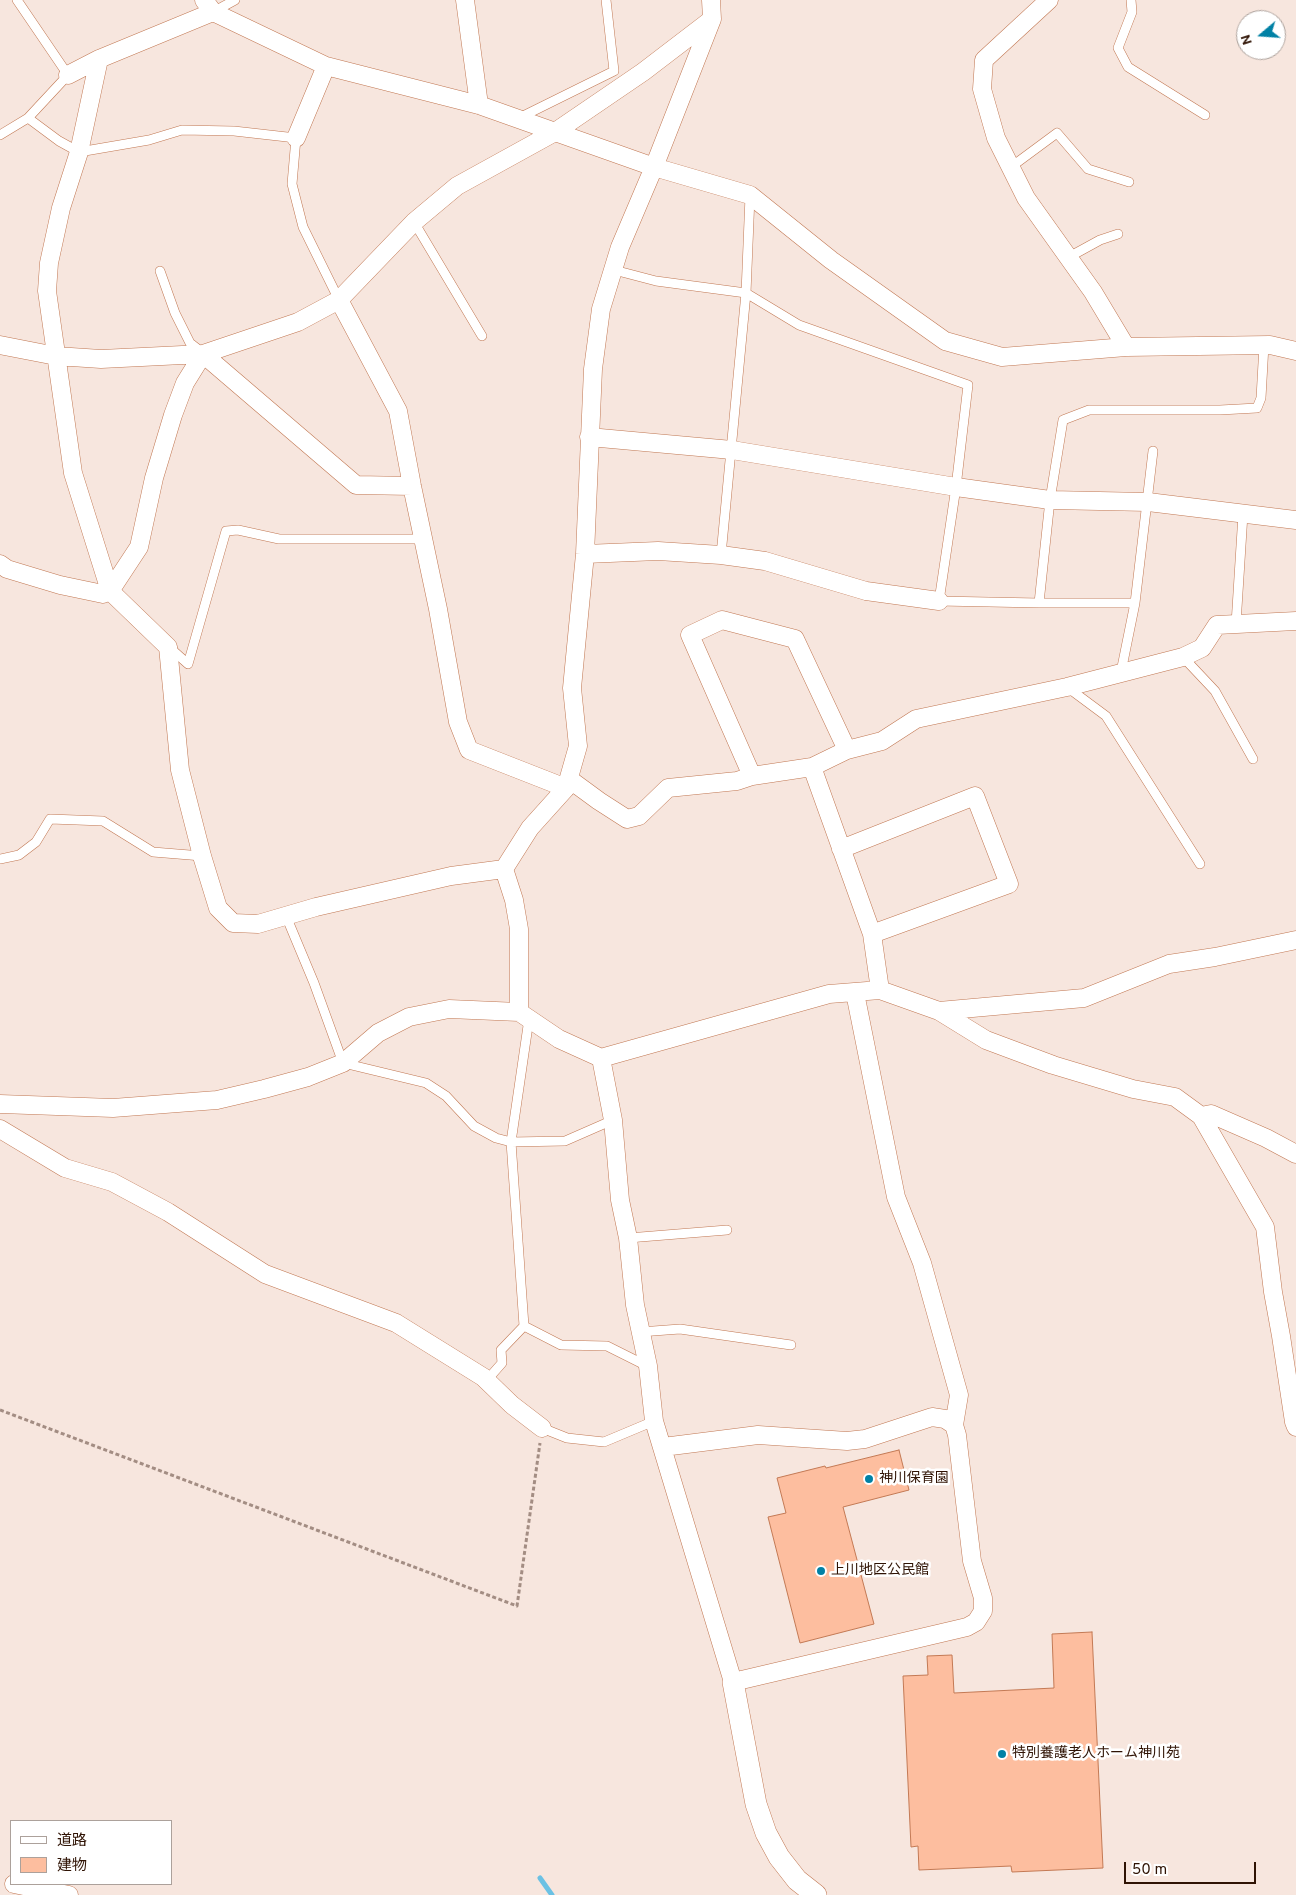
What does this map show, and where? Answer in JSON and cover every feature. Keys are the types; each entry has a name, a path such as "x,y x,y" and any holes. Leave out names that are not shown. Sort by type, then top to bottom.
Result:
{"street":[{"path":"465,0 480,105"},
{"path":"504,869 530,828 567,784 578,746 572,688 585,554 593,369 600,318 620,246 654,167 712,20 711,0"},
{"path":"1049,0 984,60 982,89 996,138 1026,198 1093,292 1126,348"},
{"path":"68,75 209,6 326,66 480,105 654,167 750,196 831,260 945,341 1002,357 1126,348 1264,345 1296,351"},
{"path":"0,344 56,356 101,359 203,354 298,322 339,300 414,222 458,186 555,132 642,72 712,20"},
{"path":"99,59 79,152 61,208 49,263 47,291 56,356 73,473 110,591 168,647 180,770 202,856 218,908 233,923 258,924 316,907 451,876 504,869"},
{"path":"296,138 326,66"},
{"path":"339,300 398,412 458,722 469,750 567,784 628,819 639,816 668,788 738,781 752,776 812,767 847,750 882,741 916,719 1067,687 1183,657 1202,648 1217,625 1296,621"},
{"path":"203,354 356,485 412,486"},
{"path":"2,568 60,585 103,594 110,591 139,548 154,478 173,415 185,383 203,354"},
{"path":"590,436 732,450 956,487 1050,500 1148,502 1296,520"},
{"path":"585,554 658,551 721,555 765,561 866,591 939,601"},
{"path":"752,776 690,635 722,620 795,638 847,750"},
{"path":"812,767 872,934 880,990"},
{"path":"841,849 976,796 1008,884 872,934"},
{"path":"504,869 514,900 519,929 524,1015"},
{"path":"939,1011 1084,998 1168,964 1215,957 1296,940"},
{"path":"0,1104 113,1108 217,1100 264,1090 308,1077 343,1063 378,1033 409,1017 450,1009 524,1015 559,1039 601,1058 829,994 880,990 939,1011 986,1040 1053,1065 1133,1089 1175,1097 1201,1116 1264,1228 1272,1292 1282,1336 1296,1427"},
{"path":"733,1682 967,1627 976,1622 983,1611 983,1598 972,1561 957,1435 954,1425 959,1395 922,1263 896,1197 855,993"},
{"path":"601,1058 613,1120 620,1200 628,1238 629,1264 640,1332 648,1366 654,1421 733,1682 756,1804 766,1832 779,1857 796,1880 816,1895"},
{"path":"1201,1116 1211,1114 1266,1138 1296,1154"},
{"path":"0,1129 66,1168 112,1182 168,1212 265,1274 396,1323 487,1380 512,1405 542,1428"},
{"path":"663,1447 758,1436 847,1441 865,1439 932,1417 945,1419 954,1425"},
{"path":"0,1881 15,1887 69,1895"}],"lane":[{"path":"0,135 28,118 68,75 17,0"},
{"path":"209,6 234,0"},
{"path":"518,118 614,71 606,0"},
{"path":"1131,0 1132,12 1118,48 1128,67 1205,115"},
{"path":"28,118 59,141 79,152 149,140 182,130 234,131 296,138 292,184 303,227 339,300"},
{"path":"1011,168 1057,133 1088,169 1129,182"},
{"path":"721,555 746,293 750,196"},
{"path":"414,222 482,336"},
{"path":"1069,257 1100,240 1118,234"},
{"path":"614,270 656,281 746,293 799,325 968,385 956,487 939,601 1135,603"},
{"path":"160,272 175,313 190,343 203,354"},
{"path":"1040,603 1050,500 1063,420 1089,410 1220,410 1257,408 1261,398 1264,345"},
{"path":"1121,672 1135,603 1153,451"},
{"path":"1236,624 1243,514"},
{"path":"168,647 188,664 226,532 238,530 279,539 423,539"},
{"path":"1183,657 1215,691 1253,759"},
{"path":"1067,687 1106,716 1200,864"},
{"path":"0,859 20,855 36,842 50,819 103,821 153,852 202,856"},
{"path":"286,916 314,982 343,1063 426,1083 446,1096 474,1126 496,1138 511,1142 565,1142 613,1120"},
{"path":"487,1380 502,1363 501,1350 524,1326 511,1142 524,1015"},
{"path":"628,1238 727,1230"},
{"path":"524,1326 561,1345 607,1346 648,1366"},
{"path":"640,1332 680,1329 791,1345"},
{"path":"542,1428 568,1438 604,1442 654,1421"}],"path":[{"path":"0,1410 517,1606 542,1428"}],"building":[{"name":"上川地区公民館","path":"899,1450 909,1490 843,1507 874,1624 800,1643 768,1517 786,1513 777,1478"},
{"name":"特別養護老人ホーム神川苑","path":"1092,1632 1103,1868 1012,1872 1011,1866 919,1870 918,1846 911,1847 903,1676 928,1675 927,1656 952,1655 954,1693 1054,1688 1052,1634"}],"waterway":[{"path":"540,1878 552,1895"}],"place":[{"name":"神川保育園","path":"869,1479"},
{"name":"上川地区公民館","path":"821,1571"},
{"name":"特別養護老人ホーム神川苑","path":"1002,1754"}]}
